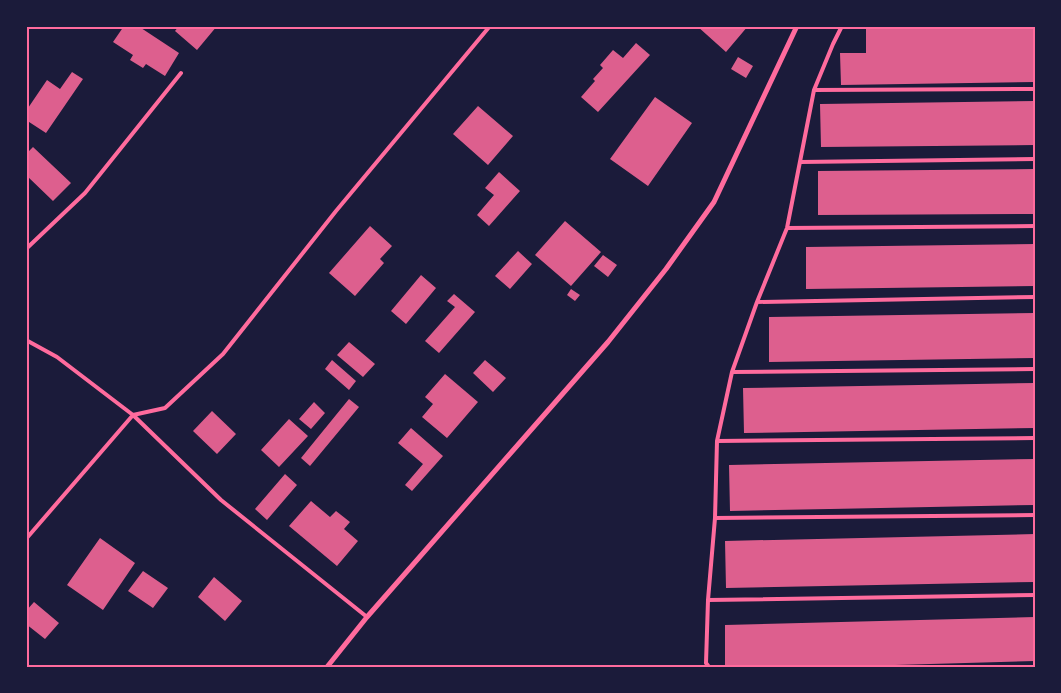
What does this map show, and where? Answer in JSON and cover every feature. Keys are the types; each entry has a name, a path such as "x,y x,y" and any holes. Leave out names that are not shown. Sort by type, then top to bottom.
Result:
{"street":[{"path":"327,667 367,617 608,342 672,262 714,202 797,26"}],"lane":[{"path":"26,539 133,415 165,408 223,354 354,189 490,26"},
{"path":"709,667 706,663 708,600 715,518 717,441 732,372 757,302 787,228 814,90 842,26"},
{"path":"26,249 86,193 181,73"},
{"path":"814,90 1035,89"},
{"path":"800,162 1035,159"},
{"path":"787,228 1035,226"},
{"path":"757,302 1035,297"},
{"path":"26,340 57,357 133,415 222,500 367,617"},
{"path":"732,372 1035,369"},
{"path":"717,441 1035,438"},
{"path":"715,518 1035,515"},
{"path":"708,600 1035,595"}],"building":[{"path":"124,26 138,26 179,53 165,76 146,64 143,68 130,60 133,55 113,42"},
{"path":"179,26 217,26 197,50 175,31"},
{"path":"697,26 748,26 726,52"},
{"path":"866,26 1035,26 1035,82 841,85 840,53 866,53"},
{"path":"636,43 650,55 598,112 581,97 595,81 593,79 603,68 600,65 613,50 623,58"},
{"path":"738,57 753,66 746,78 731,69"},
{"path":"72,72 83,79 46,133 26,120 26,111 47,80 60,89"},
{"path":"655,97 692,123 648,186 610,159"},
{"path":"1035,101 1035,145 821,147 820,104"},
{"path":"478,106 513,136 488,165 453,134"},
{"path":"33,147 71,183 53,201 26,175 26,154"},
{"path":"1035,169 1035,214 818,215 818,171"},
{"path":"499,172 520,191 489,226 477,215 494,195 485,188"},
{"path":"565,221 601,252 571,286 535,255"},
{"path":"370,226 392,246 380,259 384,263 355,296 329,273"},
{"path":"1035,244 1035,286 806,289 806,247"},
{"path":"518,251 532,264 510,289 495,276"},
{"path":"603,255 617,265 608,277 594,266"},
{"path":"421,275 436,288 406,324 391,311"},
{"path":"571,289 580,295 575,301 567,295"},
{"path":"454,294 475,312 439,353 425,341 455,307 447,301"},
{"path":"1035,313 1035,358 769,362 769,317"},
{"path":"349,342 375,364 363,377 337,355"},
{"path":"332,360 356,381 349,390 325,369"},
{"path":"485,360 506,378 493,392 473,373"},
{"path":"445,374 478,402 447,438 422,417 433,404 425,397"},
{"path":"1035,383 1035,428 744,433 743,388"},
{"path":"349,399 359,407 310,466 301,458"},
{"path":"314,402 325,413 311,429 299,419"},
{"path":"212,411 236,434 217,454 193,431"},
{"path":"289,419 308,436 279,467 261,450"},
{"path":"411,428 443,456 412,491 405,485 423,464 398,443"},
{"path":"1035,459 1035,505 730,511 729,465"},
{"path":"285,474 297,485 267,520 255,509"},
{"path":"311,501 330,517 336,511 350,522 344,529 358,541 337,566 289,526"},
{"path":"1035,534 1035,582 726,588 725,541"},
{"path":"100,538 135,563 103,610 67,585"},
{"path":"143,571 168,588 153,608 128,591"},
{"path":"214,577 242,601 225,621 198,597"},
{"path":"34,602 59,623 45,639 26,624 26,611"},
{"path":"1035,617 1035,661 825,667 725,667 725,625"}]}
